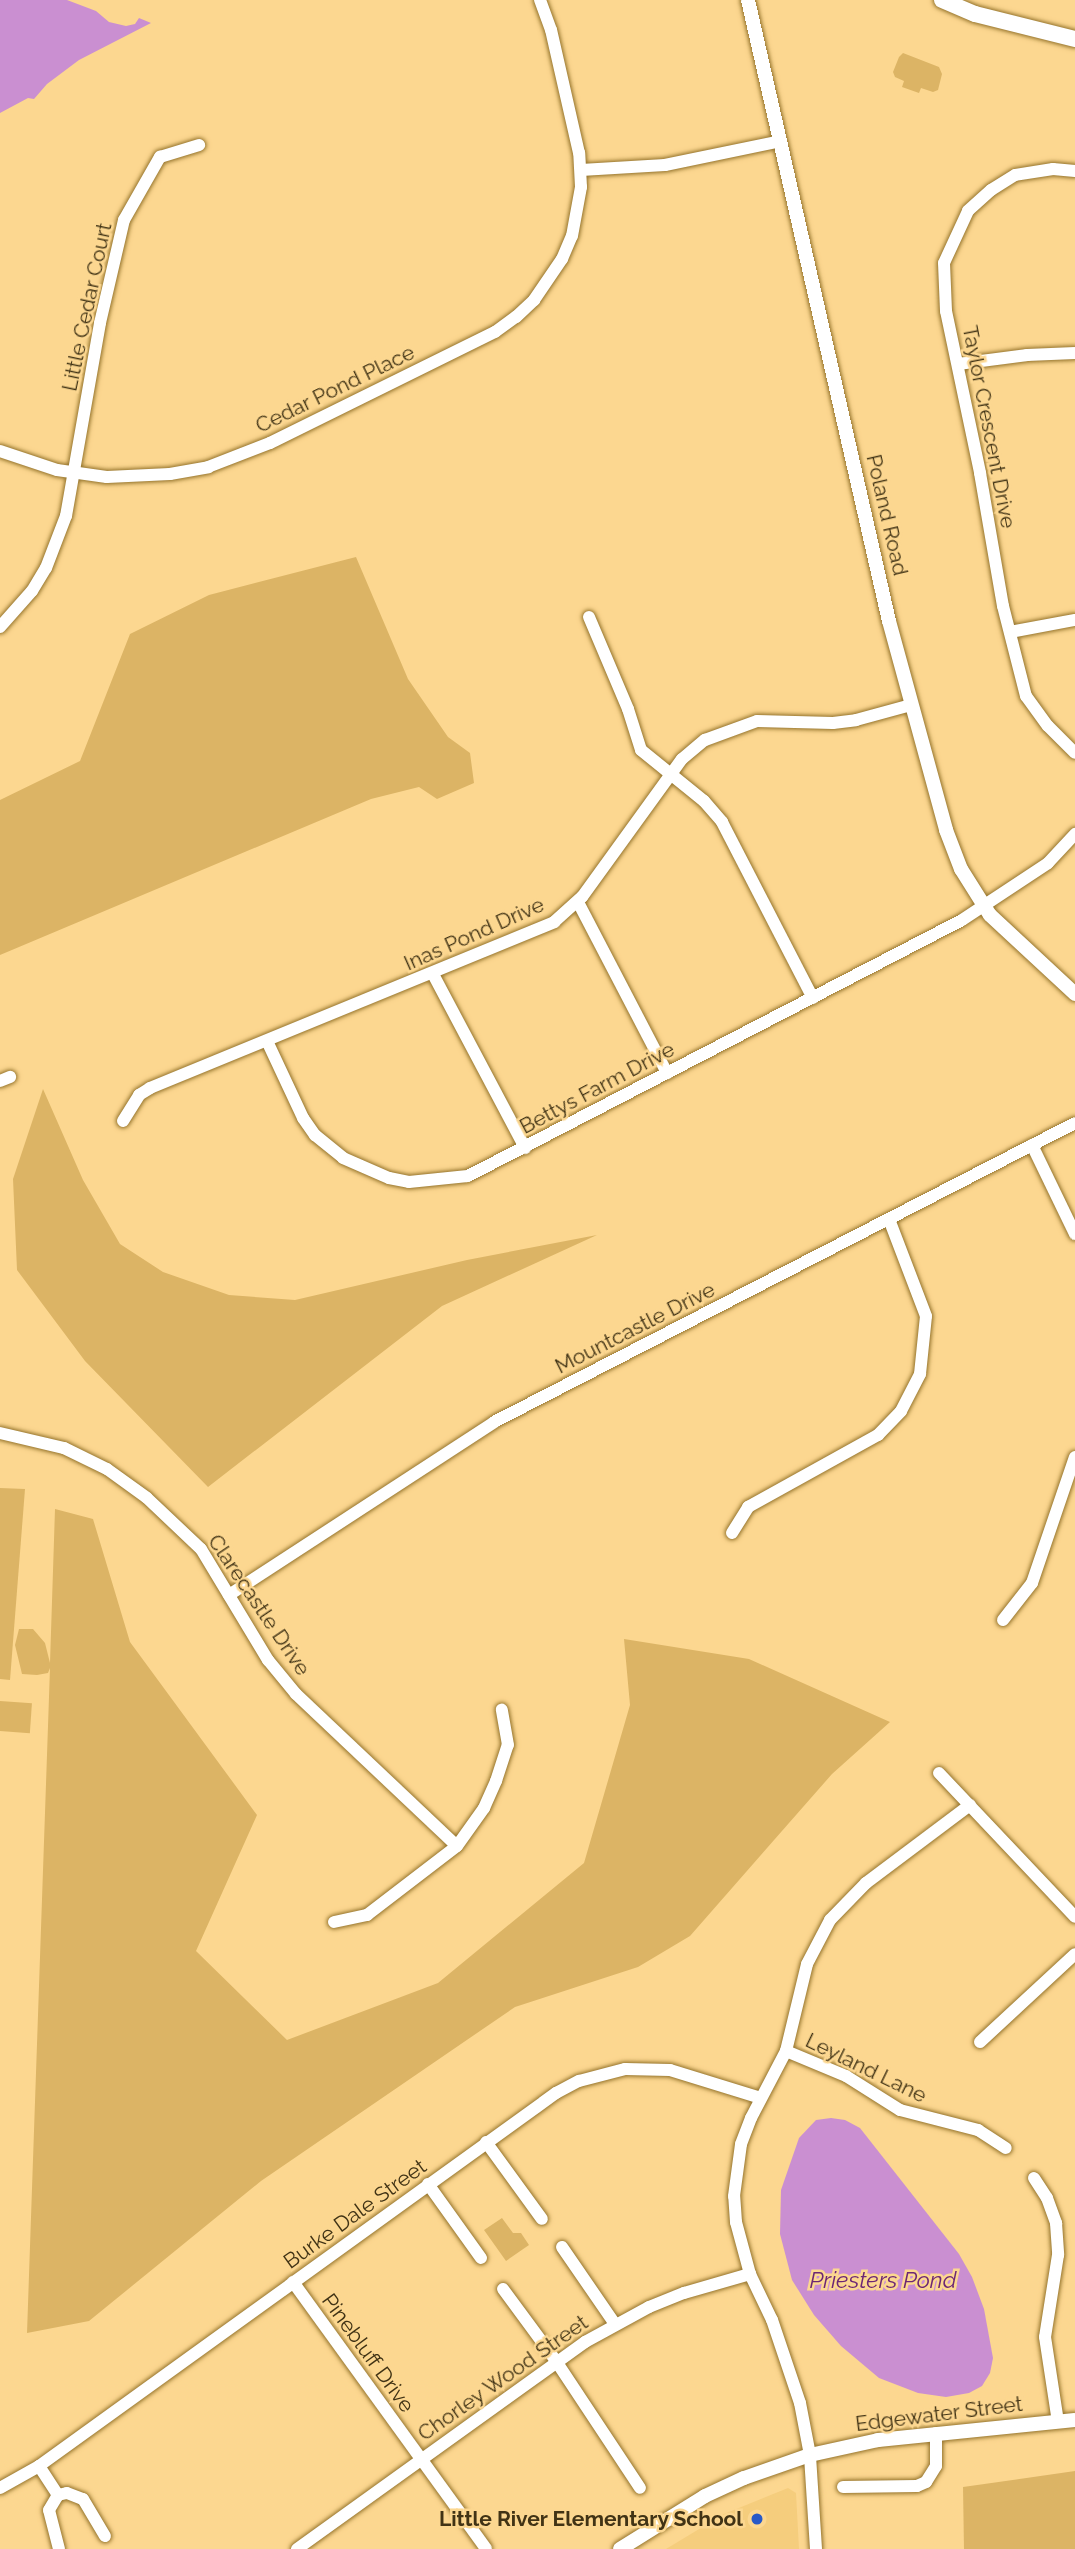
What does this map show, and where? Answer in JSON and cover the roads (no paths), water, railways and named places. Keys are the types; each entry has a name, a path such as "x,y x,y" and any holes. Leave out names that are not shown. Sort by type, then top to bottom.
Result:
{"main road":[{"path":"942,0 975,14 1075,39"}],"street":[{"name":"Cedar Pond Place","path":"0,451 74,473 136,477 170,474 241,456 495,332 534,300 562,259 578,212 581,170 551,30 540,0"},
{"name":"Poland Road","path":"748,0 874,556 946,830 961,869 984,906 1006,932 1075,994"},
{"path":"581,170 665,165 781,141"},
{"name":"Little Cedar Court","path":"0,627 32,592 46,568 66,516 100,323 124,220 160,157 199,145"},
{"name":"Taylor Crescent Drive","path":"1075,171 1052,169 1015,175 991,190 968,211 944,263 946,310 1010,632 1026,696 1048,726 1075,752"},
{"path":"958,364 1027,355 1075,353"},
{"path":"589,617 628,709 641,750 704,801 722,822 813,998"},
{"path":"1010,632 1075,620"},
{"name":"Inas Pond Drive","path":"123,1121 139,1096 150,1088 541,929 566,914 578,902 692,749 725,730 744,724 776,720 814,723 856,720 911,705"},
{"name":"Bettys Farm Drive","path":"267,1041 294,1103 309,1127 326,1146 365,1170 409,1182 468,1176 813,998 984,906 1048,863 1075,834"},
{"path":"578,902 667,1073"},
{"path":"433,974 525,1148"},
{"name":"Mountcastle Drive","path":"229,1595 494,1422 1075,1123"},
{"path":"1032,1145 1075,1234"},
{"path":"732,1532 748,1507 878,1435 901,1411 920,1374 926,1316 889,1219"},
{"name":"Clarecastle Drive","path":"0,1433 64,1448 107,1469 147,1498 201,1549 268,1660 296,1694 457,1846"},
{"path":"1003,1620 1032,1583 1075,1457"},
{"path":"334,1922 367,1915 457,1846 484,1808 508,1745 502,1710"},
{"path":"939,1773 1075,1917"},
{"path":"817,2549 810,2455 787,2360 750,2274 736,2222 734,2196 741,2144 786,2051 807,1964 830,1920 866,1882 970,1805"},
{"path":"980,2042 1075,1954"},
{"name":"Leyland Lane","path":"786,2051 846,2076 900,2110 978,2130 1006,2148"},
{"name":"Burke Dale Street","path":"0,2488 39,2466 428,2184 556,2093 579,2081 625,2069 670,2070 761,2098"},
{"path":"486,2143 542,2219"},
{"path":"1034,2178 1047,2198 1056,2223 1058,2255 1045,2337 1058,2422"},
{"path":"428,2184 481,2258"},
{"path":"562,2248 615,2324"},
{"name":"Chorley Wood Street","path":"297,2549 556,2361 615,2324 684,2293 750,2274"},
{"name":"Pinebluff Drive","path":"293,2282 486,2549"},
{"path":"503,2289 556,2361 639,2488"},
{"name":"Edgewater Street","path":"621,2549 705,2496 744,2478 810,2455 878,2440 1075,2420"},
{"path":"843,2487 917,2486 926,2482 936,2466 936,2433"},
{"path":"39,2466 58,2495"},
{"path":"59,2549 48,2510 58,2495 67,2493 83,2499 105,2536"}],"water":[{"path":"0,0 67,0 96,11 109,22 126,26 135,24 139,18 151,23 79,60 47,84 34,99 28,98 0,113"},
{"name":"Priesters Pond","path":"816,2120 845,2120 860,2128 959,2254 972,2277 984,2309 993,2358 990,2373 982,2386 969,2393 946,2397 918,2393 879,2378 841,2346 814,2315 792,2280 780,2234 781,2190 799,2138"}],"place":[{"name":"Little River Elementary School","path":"757,2519"}]}
